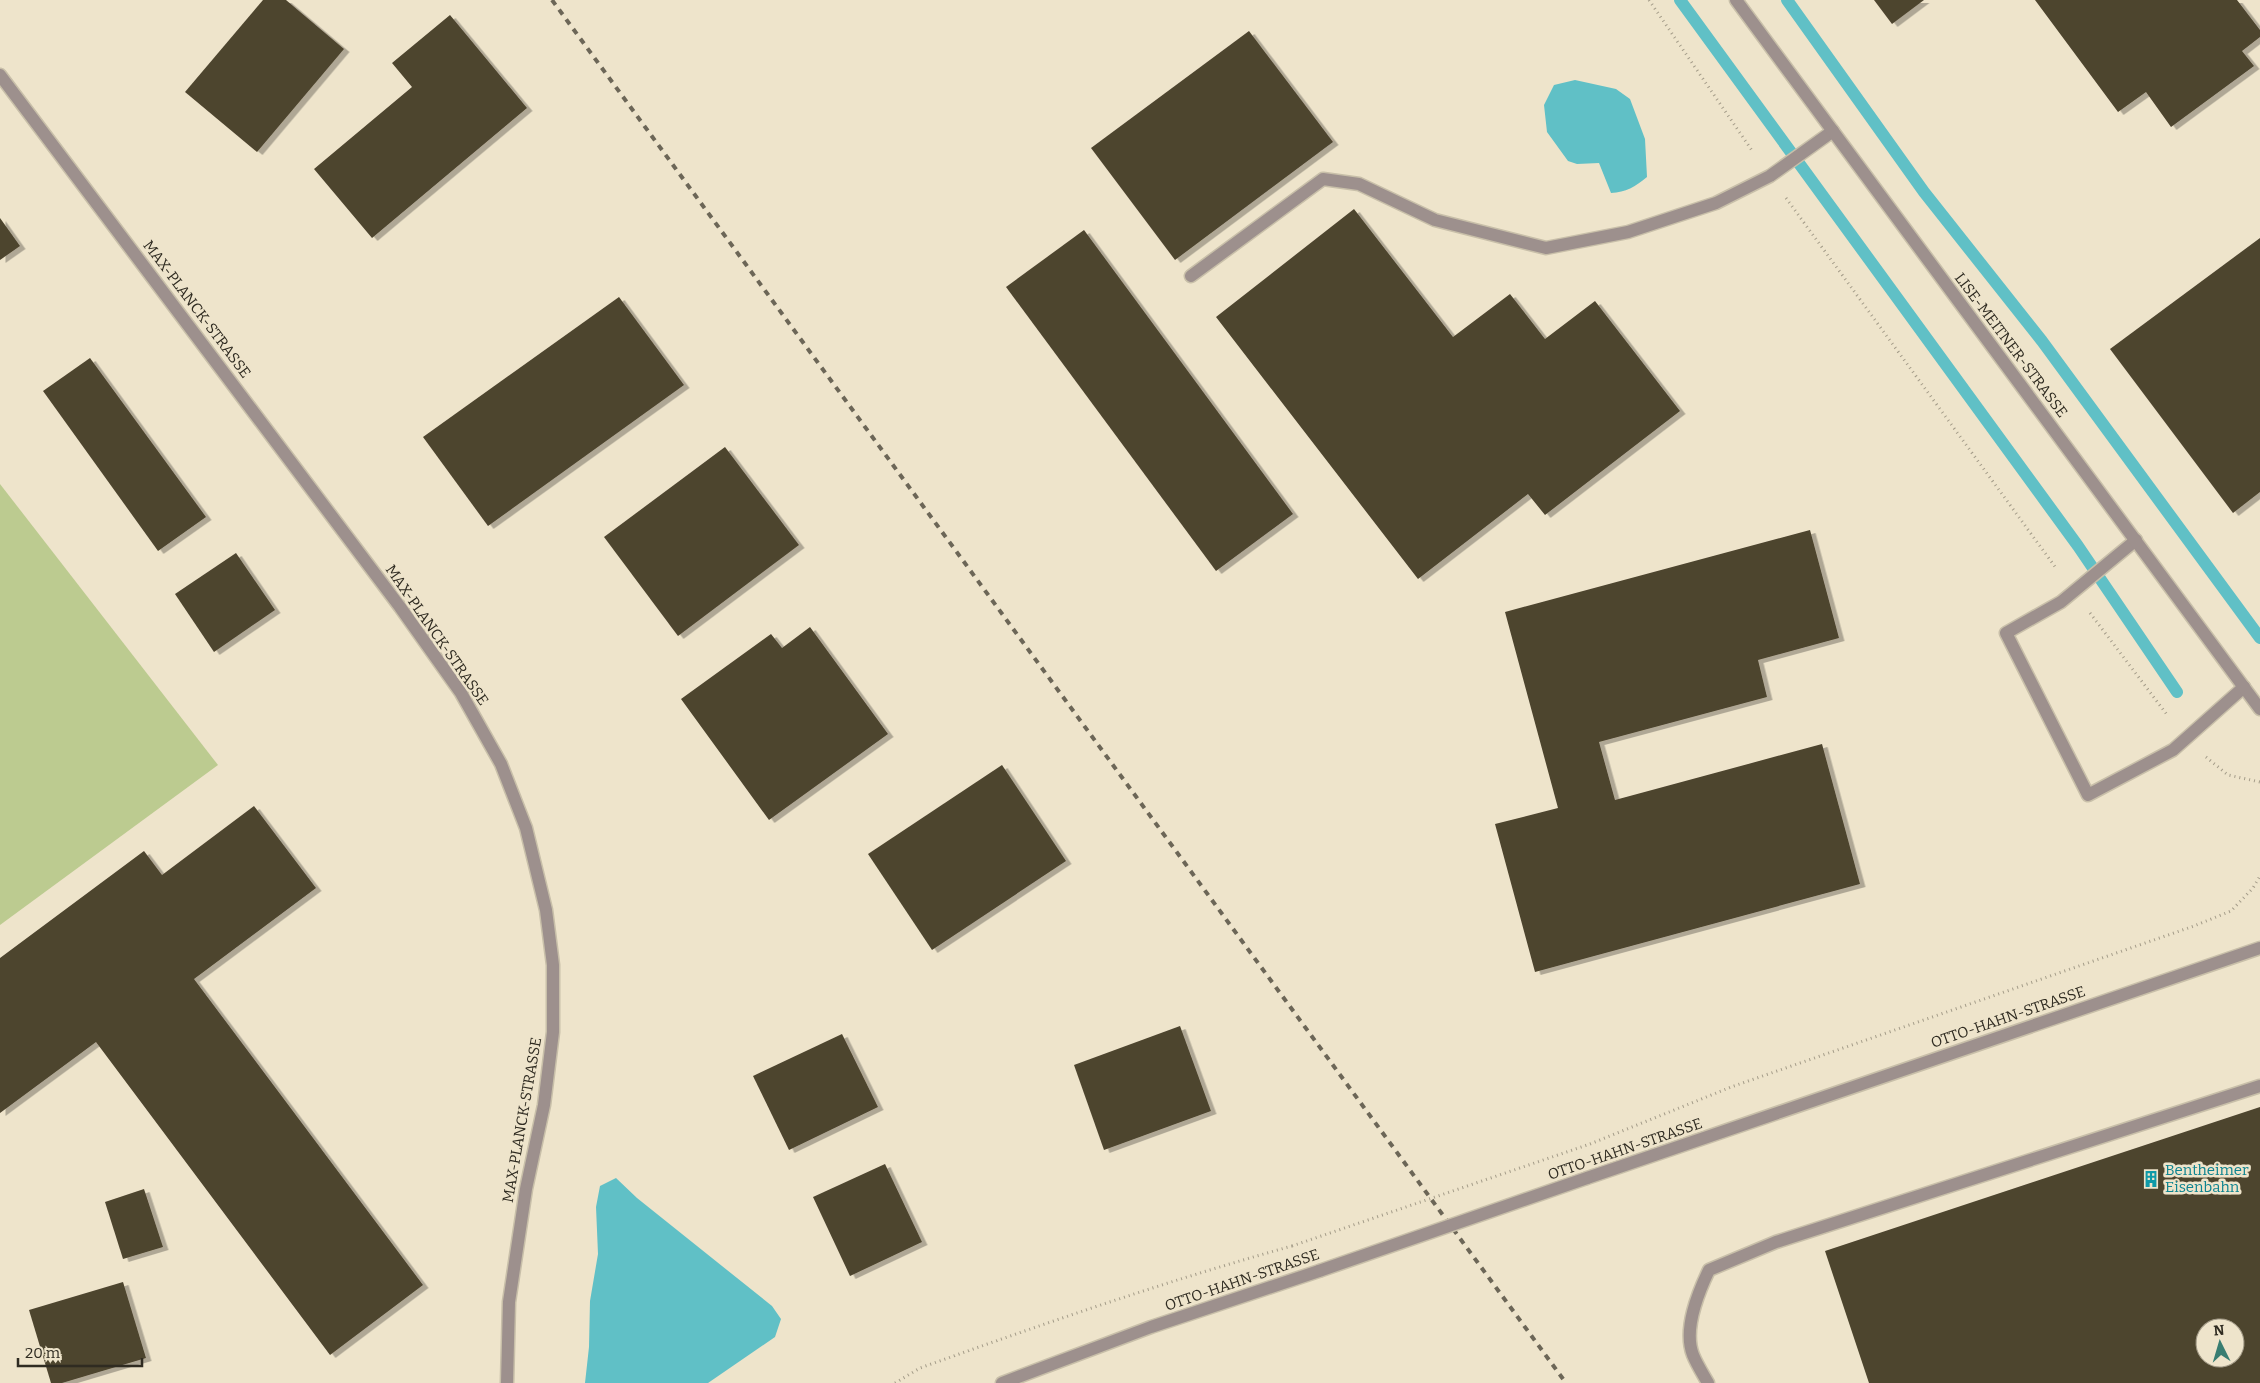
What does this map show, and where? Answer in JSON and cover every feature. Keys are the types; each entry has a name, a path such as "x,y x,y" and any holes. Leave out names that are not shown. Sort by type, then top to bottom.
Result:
{"street":[{"name":"LISE-MEITNER-STRASSE","path":"1736,0 2260,709"},
{"name":"MAX-PLANCK-STRASSE","path":"0,75 394,599 461,693 501,764 526,828 546,910 553,965 553,1032 544,1105 526,1189 509,1302 505,1382"},
{"path":"1191,276 1323,179 1359,184 1435,220 1546,248 1637,229 1716,204 1770,176 1833,131"},
{"path":"2136,540 2061,602 2006,633 2088,795 2173,750 2244,687"},
{"name":"OTTO-HAHN-STRASSE","path":"1002,1383 1151,1327 2260,948"},
{"path":"1708,1383 1693,1354 1691,1329 1699,1290 1709,1270 1776,1242 2260,1086"}],"path":[{"path":"1649,0 1770,176 2073,591 2185,740 2228,775 2260,782"},
{"name":"OTTO-HAHN-STRASSE","path":"895,1383 920,1368 1039,1326 1213,1268 1292,1246 1590,1144 1731,1086 2194,926 2231,911 2253,888 2260,876"}],"green space":[{"path":"0,484 218,765 0,925"}],"water":[{"path":"1575,80 1616,89 1630,99 1645,139 1647,177 1634,186 1611,193 1599,163 1577,164 1568,161 1547,132 1544,105 1554,85"},
{"path":"616,1178 637,1198 772,1306 781,1319 775,1337 708,1383 585,1383 589,1347 590,1301 598,1254 596,1207 600,1186"}],"building":[{"path":"263,0 286,0 344,49 257,152 185,92"},
{"path":"1874,0 1924,0 1892,24"},
{"path":"2035,0 2237,0 2260,30 2260,37 2242,51 2254,66 2171,127 2146,92 2118,112"},
{"path":"450,15 527,108 372,238 314,169 412,87 392,63"},
{"path":"1249,31 1333,142 1175,260 1091,148"},
{"path":"1354,209 1453,337 1510,294 1545,339 1595,301 1680,411 1545,515 1528,494 1418,579 1216,317"},
{"path":"0,218 20,246 0,260"},
{"path":"1084,230 1293,514 1216,571 1006,287"},
{"path":"2260,238 2260,492 2233,513 2110,349"},
{"path":"619,297 684,385 488,526 423,437"},
{"path":"90,358 206,517 158,551 43,391"},
{"path":"725,447 799,545 678,636 604,537"},
{"path":"1810,530 1839,638 1758,660 1767,697 1599,742 1615,800 1822,744 1860,884 1535,972 1495,824 1558,808 1505,612"},
{"path":"236,553 275,610 214,652 175,594"},
{"path":"810,627 888,734 769,820 681,699 771,634 782,648"},
{"path":"1002,765 1066,861 932,950 868,854"},
{"path":"254,806 316,888 194,979 423,1285 330,1355 96,1042 0,1113 0,958 144,851 162,875"},
{"path":"1180,1026 1211,1111 1104,1150 1074,1065"},
{"path":"842,1034 878,1107 789,1150 753,1076"},
{"name":"Bentheimer Eisenbahn","path":"2260,1107 2260,1383 1869,1383 1825,1251"},
{"path":"885,1164 922,1242 850,1276 813,1197"},
{"path":"144,1189 163,1247 123,1259 105,1202"},
{"path":"123,1282 146,1358 62,1383 51,1383 29,1310"}],"waterway":[{"path":"1680,0 2078,546 2177,692"},
{"path":"1787,0 1924,192 2042,341 2260,638"}],"railway":[{"path":"552,0 1566,1383"}],"place":[{"name":"Bentheimer Eisenbahn","path":"2151,1179"}]}
